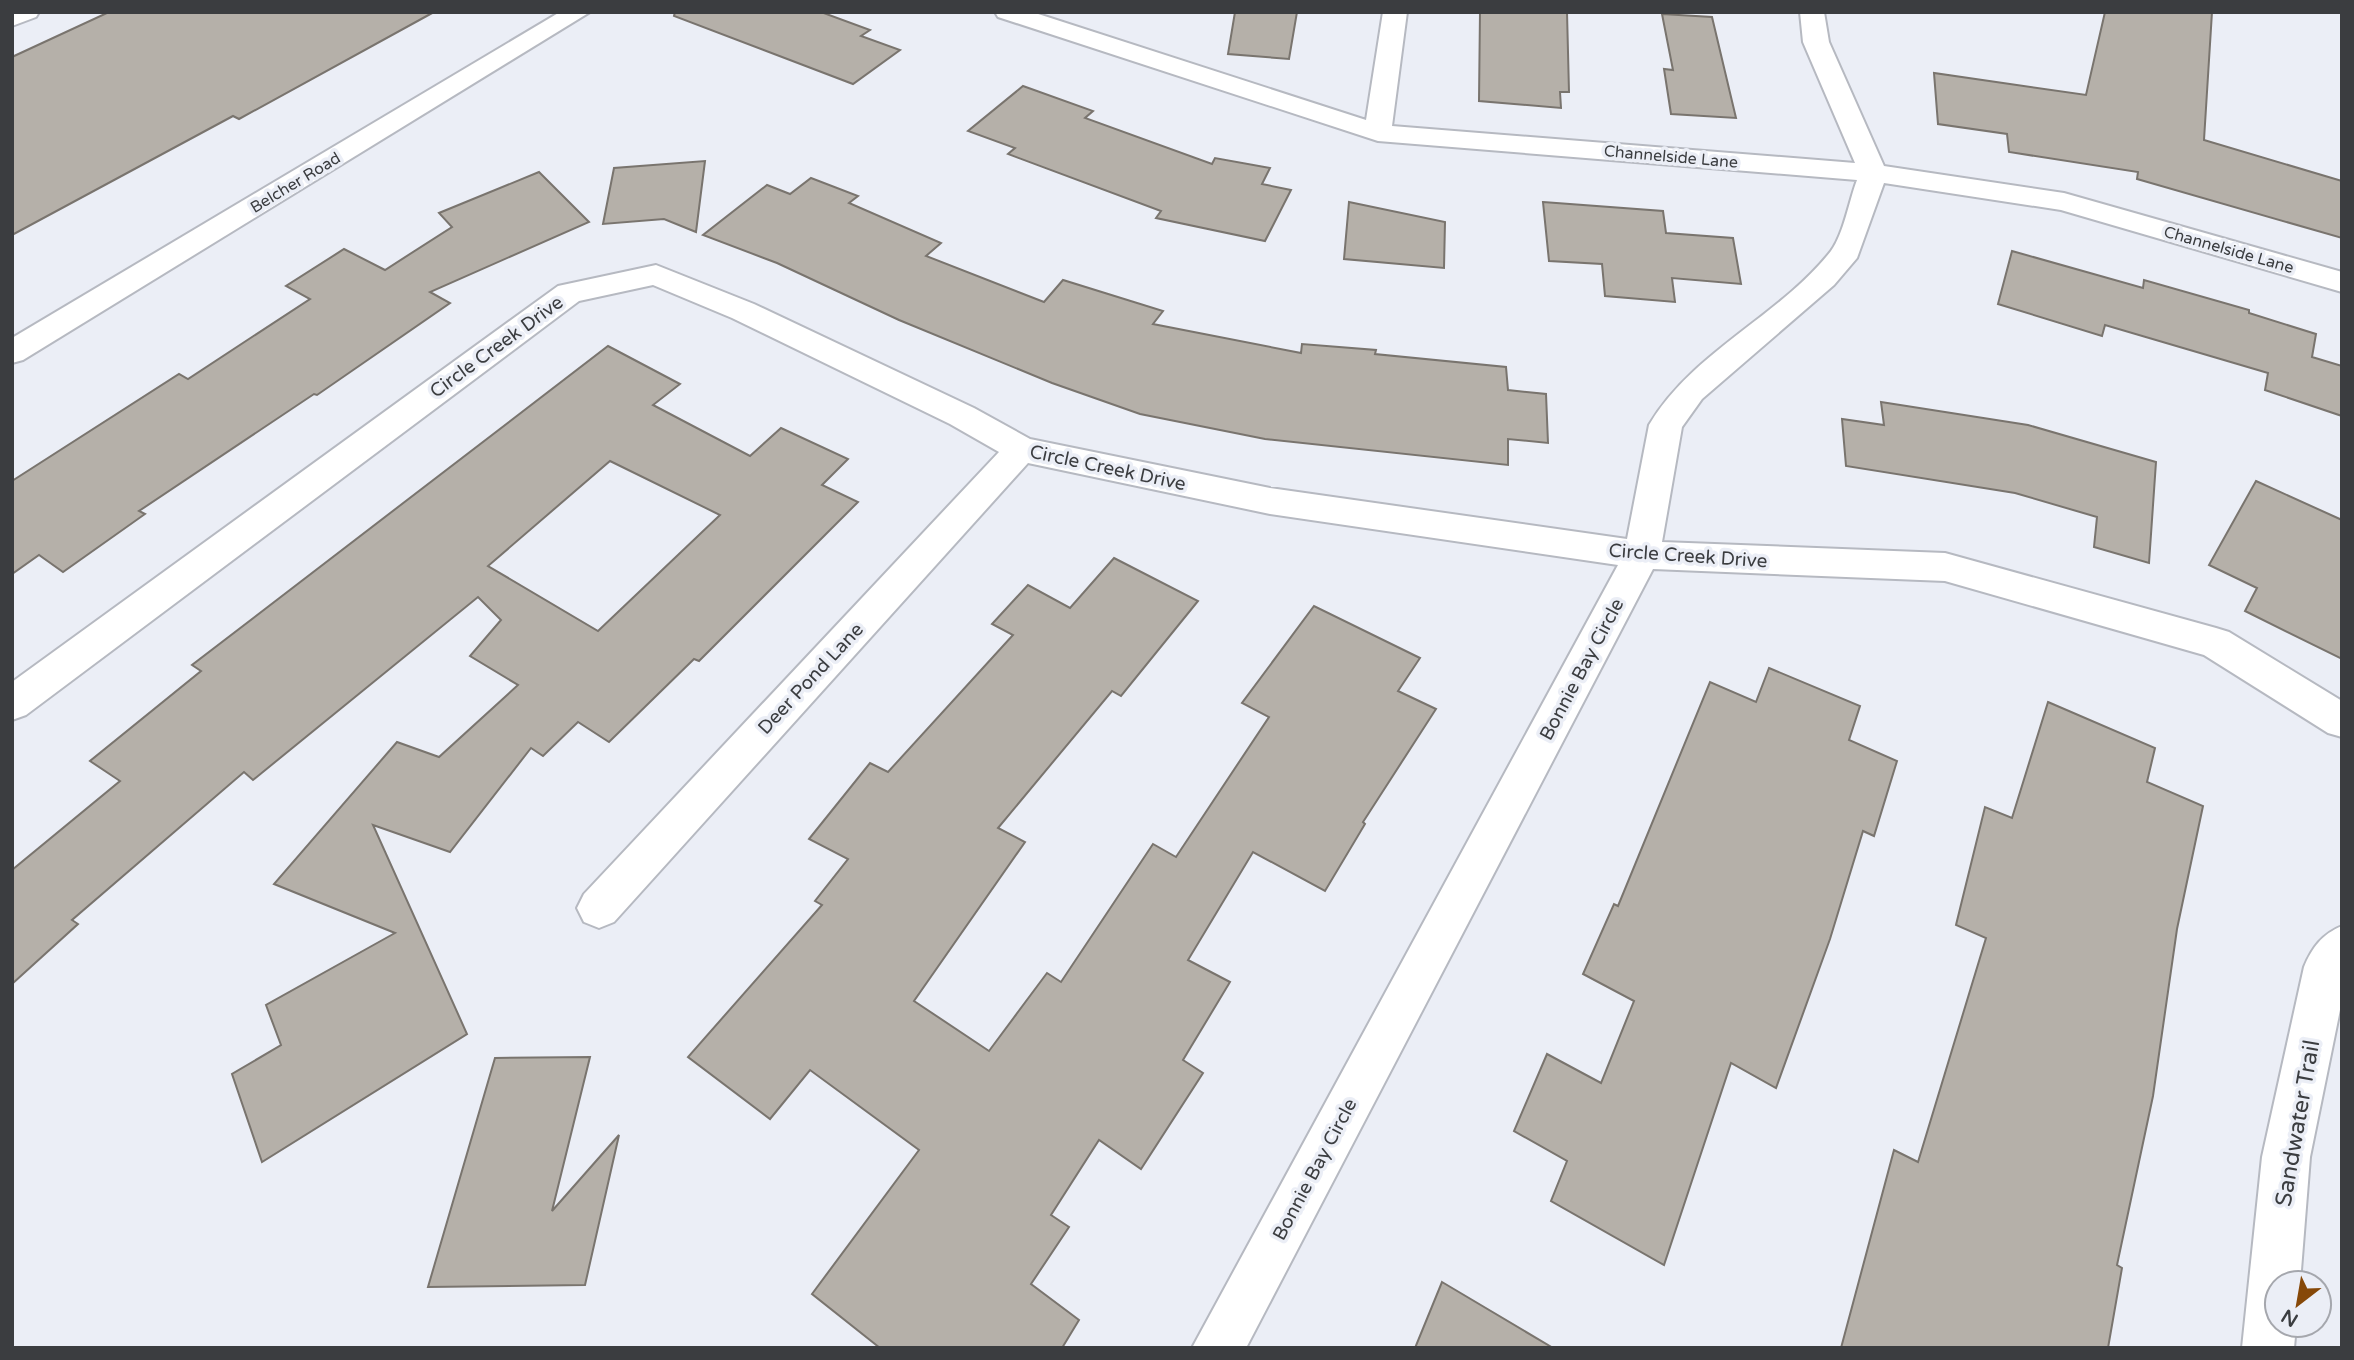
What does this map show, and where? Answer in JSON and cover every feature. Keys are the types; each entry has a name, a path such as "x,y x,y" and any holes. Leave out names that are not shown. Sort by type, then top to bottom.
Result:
{"street":[{"path":"12,19 27,12"},
{"name":"Belcher Road","path":"12,352 578,12"},
{"name":"Channelside Lane","path":"1007,12 1378,132 1873,173 2064,202 2342,282"},
{"path":"1378,132 1395,12"},
{"path":"1812,12 1816,42 1873,173"},
{"name":"Bonnie Bay Circle","path":"1218,1348 1642,555 1666,425 1690,391 1823,278 1847,251 1873,173"},
{"name":"Circle Creek Drive","path":"12,704 569,293 656,275 780,329 962,416 1021,449 1270,501 1642,555 1945,567 2216,643 2342,720"},
{"name":"Deer Pond Lane","path":"599,908 1021,449"},
{"name":"Sandwater Trail","path":"2268,1348 2286,1157 2326,967 2342,947"}],"building":[{"path":"109,12 434,12 239,119 233,116 12,235 12,57"},
{"path":"675,12 821,12 870,30 861,36 900,50 853,84 674,16"},
{"path":"1235,12 1297,12 1289,59 1228,54"},
{"path":"1480,12 1567,12 1569,92 1560,92 1561,108 1479,101"},
{"path":"2105,12 2212,12 2204,140 2342,181 2342,238 2137,179 2138,172 2009,152 2007,134 1938,124 1934,73 2086,95"},
{"path":"1662,14 1712,17 1736,118 1671,114 1664,69 1673,70"},
{"path":"1023,86 1093,111 1085,118 1212,164 1215,158 1270,168 1262,184 1291,190 1265,241 1156,218 1161,211 1008,154 1015,148 968,131"},
{"path":"705,161 696,232 664,219 603,224 614,168"},
{"path":"539,172 589,222 430,292 450,303 317,395 314,394 139,511 145,514 63,572 39,555 12,574 12,481 179,374 188,379 310,299 286,286 344,249 385,270 452,227 439,213"},
{"path":"811,178 858,196 849,203 941,243 926,256 1044,302 1063,280 1163,311 1153,324 1301,353 1302,344 1376,350 1375,354 1506,367 1508,390 1546,394 1548,443 1508,439 1508,465 1265,439 1140,414 1052,383 899,320 777,263 703,235 767,185 790,194"},
{"path":"1349,202 1445,222 1444,268 1344,259"},
{"path":"1543,202 1663,211 1666,233 1733,238 1741,284 1672,278 1675,302 1605,296 1602,264 1549,261"},
{"path":"2012,251 2143,288 2144,280 2249,310 2249,313 2316,334 2312,357 2342,366 2342,416 2265,390 2268,373 2105,325 2102,336 1998,304"},
{"path":"608,346 680,384 653,405 750,456 781,428 848,459 822,485 858,502 699,661 694,659 609,742 578,722 543,756 531,748 450,852 373,825 467,1034 262,1162 232,1074 281,1045 266,1005 395,933 274,884 397,742 439,757 518,685 470,656 501,620 478,597 253,780 244,772 72,920 78,924 12,984 12,870 120,781 90,761 201,671 192,665","holes":["610,461 720,515 598,631 488,566"]},
{"path":"1881,402 2028,425 2156,462 2149,563 2094,547 2097,517 2015,493 1846,466 1842,419 1884,425"},
{"path":"2256,481 2342,520 2342,659 2245,611 2257,588 2209,565"},
{"path":"1114,558 1198,601 1121,696 1112,691 998,828 1025,842 914,1001 989,1051 1047,973 1061,982 1153,844 1176,857 1269,717 1242,703 1314,606 1420,658 1398,691 1436,709 1363,822 1365,824 1325,891 1253,852 1188,960 1230,982 1183,1060 1203,1073 1141,1169 1099,1140 1051,1215 1069,1227 1031,1284 1079,1320 1062,1348 880,1348 812,1294 919,1150 810,1070 770,1119 688,1057 822,905 815,901 848,859 809,839 870,763 888,772 1013,635 992,624 1028,585 1070,608"},
{"path":"1769,668 1860,706 1849,740 1897,761 1874,836 1863,831 1830,939 1776,1088 1731,1063 1664,1265 1551,1201 1567,1161 1514,1131 1547,1054 1601,1083 1634,1001 1583,974 1614,904 1618,906 1710,682 1756,702"},
{"path":"2048,702 2155,748 2147,782 2203,806 2177,929 2153,1096 2117,1265 2122,1268 2108,1348 1841,1348 1894,1150 1918,1162 1986,938 1956,925 1985,807 2012,818"},
{"path":"590,1057 552,1211 619,1135 585,1285 428,1287 495,1058"},
{"path":"1442,1282 1553,1348 1415,1348"}]}
